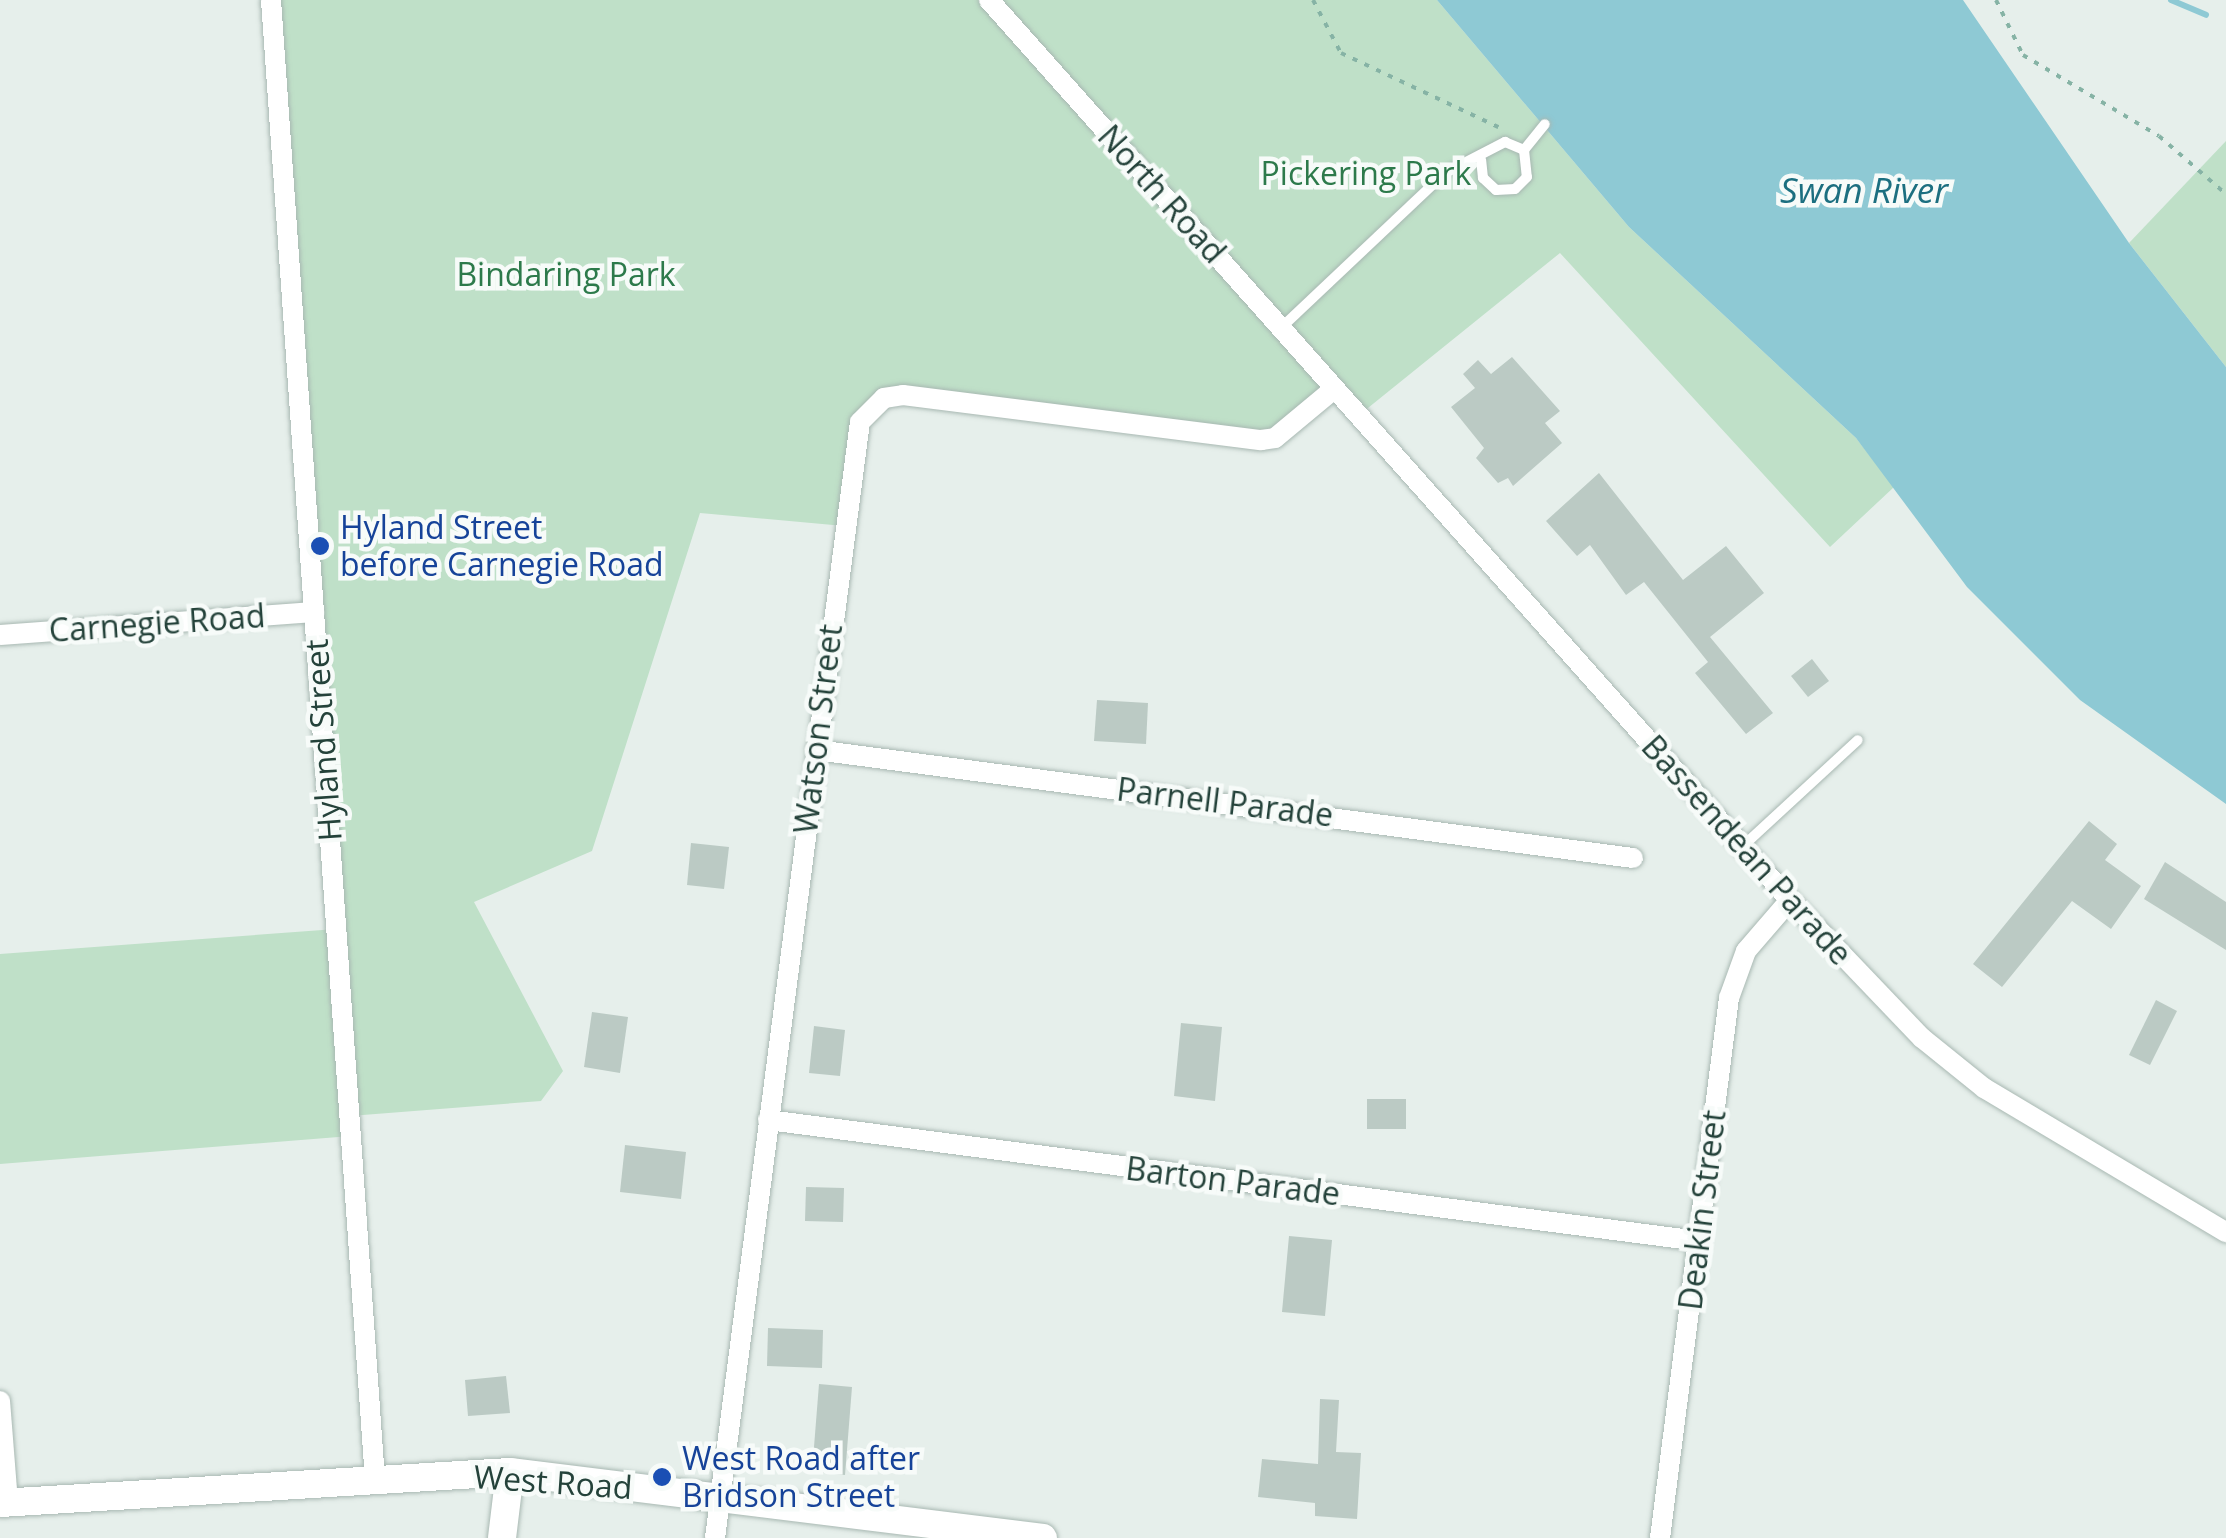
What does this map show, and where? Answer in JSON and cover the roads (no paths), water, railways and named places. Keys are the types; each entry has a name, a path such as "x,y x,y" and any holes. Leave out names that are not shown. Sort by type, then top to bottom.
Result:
{"street":[{"name":"Hyland Street","path":"271,0 376,1480"},
{"name":"North Road","path":"989,0 1334,389"},
{"name":"Watson Street","path":"715,1538 857,433 868,409 884,398 1260,440 1274,438 1334,389"},
{"name":"Bassendean Parade","path":"1334,389 1790,900 1951,1064 2226,1232"},
{"name":"Carnegie Road","path":"0,634 314,612"},
{"name":"Parnell Parade","path":"816,750 1633,858"},
{"name":"Deakin Street","path":"1660,1538 1736,974 1790,900"},
{"name":"Barton Parade","path":"768,1120 1698,1241"},
{"path":"0,1401 4,1502"},
{"name":"West Road","path":"4,1502 510,1472 1043,1538"},
{"path":"502,1538 510,1472"}],"lane":[{"path":"1280,328 1445,173 1481,160 1494,144 1519,147 1546,124"},
{"path":"1481,160 1483,178 1506,192 1528,177 1519,147"},
{"path":"1742,847 1858,740"}],"water":[{"name":"Swan River","path":"1437,0 1963,0 2129,243 2226,367 2226,804 2080,700 1967,587 1856,438 1629,227"}],"waterway":[{"path":"2171,0 2206,15"}],"place":[{"name":"Hyland Street before Carnegie Road","path":"320,546"},
{"name":"West Road after Bridson Street","path":"662,1477"}],"park label":[{"name":"Pickering Park","path":"1366,173"},
{"name":"Bindaring Park","path":"566,274"}]}
